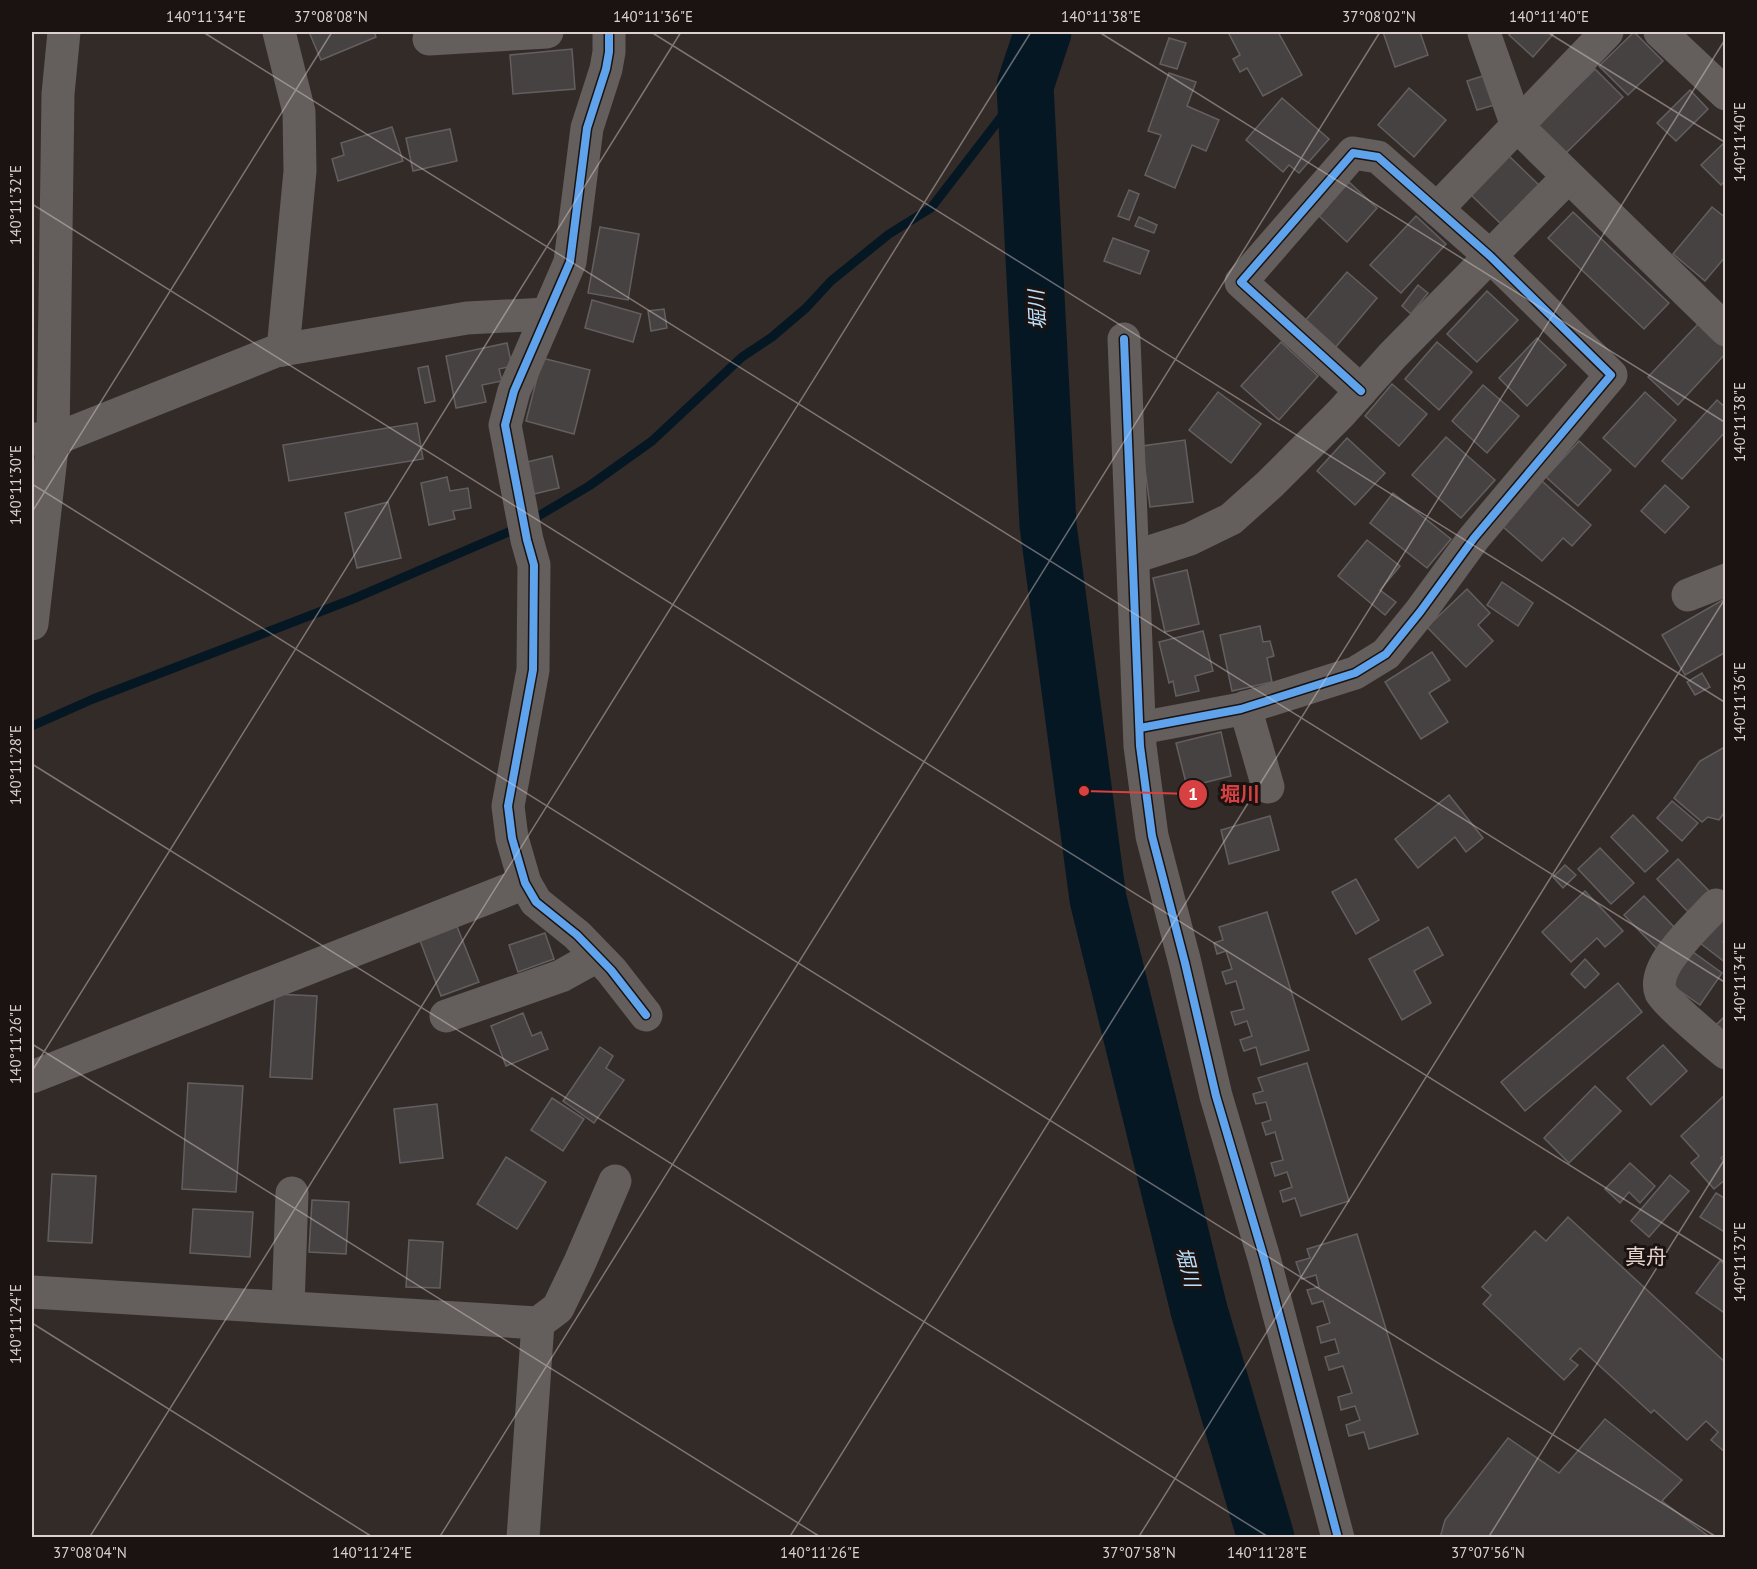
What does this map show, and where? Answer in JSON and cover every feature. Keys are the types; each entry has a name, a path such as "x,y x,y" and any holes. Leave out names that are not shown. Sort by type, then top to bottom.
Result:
{"street":[{"path":"32,624 58,94 64,32"},
{"path":"279,32 298,112 300,171 283,350"},
{"path":"429,39 547,32"},
{"path":"609,32 606,69 587,128 570,262 514,391 506,425 525,533 534,565 533,670 508,806 512,838 525,883 536,902 577,935 610,970 646,1016"},
{"path":"1437,209 1607,32"},
{"path":"1660,32 1725,94"},
{"path":"1484,33 1517,126 1725,330"},
{"path":"1140,728 1245,707 1355,673 1386,654 1474,538 1611,375 1490,256 1378,157 1353,153 1241,282 1361,390"},
{"path":"1134,557 1190,539 1231,519 1270,484 1568,177"},
{"path":"42,439 283,350 467,318 547,314"},
{"path":"1124,339 1140,746 1152,836 1185,963 1215,1096 1264,1258 1338,1538"},
{"path":"1688,595 1725,580"},
{"path":"1245,707 1268,787"},
{"path":"32,1077 525,883"},
{"path":"1716,905 1665,963 1659,979 1661,994 1725,1053"},
{"path":"446,1016 561,976 597,956"},
{"path":"32,1292 538,1323 558,1308 615,1181"},
{"path":"288,1308 292,1193"},
{"path":"523,1538 538,1323"}],"building":[{"path":"309,32 374,32 376,37 321,60"},
{"path":"1228,32 1278,32 1302,75 1263,96 1247,68 1240,72 1233,59 1240,55"},
{"path":"1383,32 1420,32 1428,55 1395,67"},
{"path":"1512,32 1555,32 1533,57 1509,35"},
{"path":"1634,32 1663,61 1628,95 1599,66"},
{"path":"1169,38 1186,43 1177,69 1160,64"},
{"path":"572,49 575,89 513,94 510,55"},
{"path":"1595,69 1623,97 1564,155 1536,127"},
{"path":"1169,73 1196,82 1187,106 1219,120 1206,151 1192,145 1175,188 1145,175 1161,135 1148,131"},
{"path":"1489,74 1498,104 1477,110 1467,81"},
{"path":"1409,88 1446,120 1414,157 1378,125"},
{"path":"1690,90 1708,109 1676,141 1657,123"},
{"path":"1282,98 1329,139 1299,173 1289,165 1283,172 1246,140"},
{"path":"392,127 403,161 338,181 332,159 344,155 341,143"},
{"path":"450,129 457,161 413,171 406,138"},
{"path":"1726,141 1726,180 1721,185 1701,165"},
{"path":"1508,155 1540,186 1502,225 1470,194"},
{"path":"1349,182 1377,208 1347,242 1319,216"},
{"path":"1129,190 1139,194 1129,220 1118,216"},
{"path":"1712,207 1726,218 1726,256 1705,281 1673,254"},
{"path":"1573,212 1669,303 1644,329 1548,238"},
{"path":"1416,216 1446,244 1401,293 1370,265"},
{"path":"1139,217 1157,225 1154,233 1135,226"},
{"path":"600,227 639,234 628,300 588,293"},
{"path":"1113,238 1149,251 1140,274 1104,261"},
{"path":"1347,272 1377,298 1335,348 1304,322"},
{"path":"1418,285 1428,293 1411,314 1402,306"},
{"path":"1487,291 1518,320 1477,362 1447,334"},
{"path":"592,300 641,314 633,342 585,328"},
{"path":"664,309 667,328 651,331 648,311"},
{"path":"1699,323 1726,348 1726,353 1678,405 1648,377"},
{"path":"1537,338 1566,365 1527,406 1499,378"},
{"path":"1281,342 1318,376 1279,420 1241,386"},
{"path":"1437,342 1472,372 1439,410 1405,379"},
{"path":"507,343 512,366 499,369 502,381 482,385 486,402 456,408 446,356"},
{"path":"542,358 590,370 574,434 526,421"},
{"path":"428,366 435,401 425,403 418,368"},
{"path":"1392,384 1427,414 1399,446 1365,416"},
{"path":"1483,385 1519,416 1487,453 1452,421"},
{"path":"1218,392 1261,424 1231,463 1189,430"},
{"path":"1645,392 1676,420 1635,467 1603,438"},
{"path":"1717,400 1726,408 1726,431 1682,479 1662,461"},
{"path":"417,423 423,459 289,481 283,445"},
{"path":"1446,437 1495,480 1461,518 1412,475"},
{"path":"1347,438 1385,473 1355,505 1317,471"},
{"path":"1185,440 1193,502 1150,507 1142,446"},
{"path":"1579,441 1611,470 1578,506 1546,477"},
{"path":"552,456 559,488 534,494 527,462"},
{"path":"447,477 450,491 468,488 471,508 453,511 455,519 429,525 421,483"},
{"path":"1542,481 1591,525 1572,546 1563,538 1542,561 1502,526"},
{"path":"1665,485 1689,507 1665,533 1641,511"},
{"path":"1393,493 1451,539 1427,568 1370,523"},
{"path":"388,502 401,558 357,568 345,513"},
{"path":"1367,540 1400,566 1380,590 1396,602 1385,615 1338,576"},
{"path":"1187,570 1199,624 1165,632 1153,578"},
{"path":"1502,582 1533,603 1518,626 1487,605"},
{"path":"1467,589 1490,613 1478,625 1493,641 1466,667 1427,627"},
{"path":"1726,598 1726,652 1685,675 1662,635"},
{"path":"1260,626 1263,642 1270,641 1274,656 1267,658 1272,682 1232,691 1220,635"},
{"path":"1203,631 1213,671 1195,676 1199,691 1176,696 1173,681 1169,683 1159,642"},
{"path":"1432,652 1450,680 1429,693 1448,722 1421,739 1385,682"},
{"path":"1702,673 1710,687 1695,695 1687,682"},
{"path":"1221,732 1231,776 1187,787 1176,743"},
{"path":"1723,748 1726,751 1726,810 1719,820 1708,817 1702,822 1674,798 1700,761"},
{"path":"1449,795 1483,838 1466,852 1455,837 1418,868 1395,839"},
{"path":"1672,801 1698,823 1682,841 1657,818"},
{"path":"1633,815 1668,851 1645,872 1611,837"},
{"path":"1270,816 1279,850 1229,864 1221,830"},
{"path":"1600,848 1634,883 1611,904 1578,869"},
{"path":"1678,859 1712,894 1691,915 1657,879"},
{"path":"1565,865 1576,875 1563,888 1553,877"},
{"path":"1356,879 1379,920 1356,934 1332,892"},
{"path":"1585,891 1623,931 1605,947 1597,938 1571,962 1542,932"},
{"path":"1644,896 1679,932 1659,951 1624,915"},
{"path":"1726,909 1726,938 1723,942 1726,944 1726,963 1696,940"},
{"path":"1267,912 1309,1050 1261,1065 1256,1047 1244,1051 1240,1040 1252,1036 1247,1021 1235,1025 1231,1012 1244,1009 1236,981 1226,984 1222,972 1232,969 1226,951 1217,954 1214,943 1223,940 1219,927"},
{"path":"456,924 479,982 441,996 419,938"},
{"path":"1428,927 1443,955 1414,971 1431,1003 1402,1020 1369,959"},
{"path":"545,933 554,959 518,972 509,945"},
{"path":"1693,952 1722,973 1700,1005 1670,984"},
{"path":"1585,959 1599,974 1585,988 1571,974"},
{"path":"1618,983 1642,1012 1525,1111 1501,1082"},
{"path":"275,994 317,996 312,1079 270,1077"},
{"path":"523,1013 532,1036 541,1032 548,1049 506,1066 491,1026"},
{"path":"1726,1015 1726,1036 1715,1026"},
{"path":"1663,1045 1687,1071 1651,1105 1627,1078"},
{"path":"600,1047 613,1056 606,1068 624,1080 594,1123 563,1101"},
{"path":"1307,1063 1349,1201 1301,1216 1295,1198 1283,1202 1280,1191 1292,1187 1287,1172 1275,1176 1271,1163 1283,1160 1275,1132 1266,1135 1262,1123 1271,1120 1266,1102 1256,1104 1253,1094 1263,1091 1258,1078"},
{"path":"188,1083 243,1086 236,1192 182,1189"},
{"path":"1595,1086 1621,1111 1569,1163 1544,1138"},
{"path":"1726,1094 1726,1154 1721,1158 1726,1163 1726,1179 1714,1189 1691,1163 1699,1156 1681,1136"},
{"path":"552,1098 584,1119 563,1151 531,1130"},
{"path":"437,1104 443,1158 400,1163 394,1109"},
{"path":"506,1157 546,1182 517,1229 477,1204"},
{"path":"1630,1163 1655,1186 1640,1203 1629,1192 1620,1203 1605,1189"},
{"path":"52,1174 96,1176 92,1243 48,1241"},
{"path":"1670,1175 1689,1191 1649,1237 1631,1221"},
{"path":"1716,1193 1726,1199 1726,1233 1700,1217"},
{"path":"312,1200 349,1202 346,1254 309,1252"},
{"path":"193,1209 253,1212 250,1257 190,1253"},
{"path":"1568,1217 1726,1363 1726,1453 1711,1440 1718,1432 1706,1421 1687,1440 1654,1410 1651,1413 1580,1348 1570,1359 1578,1365 1564,1380 1483,1304 1491,1295 1482,1287 1535,1231 1546,1241"},
{"path":"1357,1234 1418,1434 1369,1449 1364,1432 1349,1436 1346,1425 1360,1420 1355,1406 1341,1410 1338,1397 1352,1393 1343,1366 1329,1370 1325,1357 1339,1353 1335,1339 1321,1343 1317,1327 1330,1323 1323,1301 1312,1304 1307,1290 1319,1287 1316,1275 1302,1279 1296,1262 1310,1258 1307,1249"},
{"path":"409,1240 443,1242 440,1288 406,1287"},
{"path":"1720,1261 1726,1265 1726,1314 1696,1293"},
{"path":"1605,1419 1682,1480 1662,1501 1711,1538 1440,1538 1445,1520 1508,1438 1559,1473"}],"waterway":[{"name":"堀川","path":"1043,32 1025,86 1048,525 1098,899 1199,1310 1266,1538"},
{"path":"530,521 589,486 652,441 742,357 772,337 806,308 831,281 889,234 931,208 1025,86"},
{"path":"32,726 93,699 353,599 518,528"}],"cycle path":[{"path":"609,32 606,69 587,128 570,262 514,391 505,425 534,565 533,670 508,806 512,838 525,883 536,902 577,935 611,970 646,1015"},
{"path":"1140,728 1241,709 1355,673 1386,654 1474,538 1611,375 1490,256 1378,157 1353,153 1241,282 1361,391"},
{"path":"1124,339 1140,746 1152,836 1216,1096 1264,1258 1338,1538"}],"place":[{"name":"堀川","path":"1084,791"}],"district":[{"name":"真舟","path":"1646,1256"}]}
